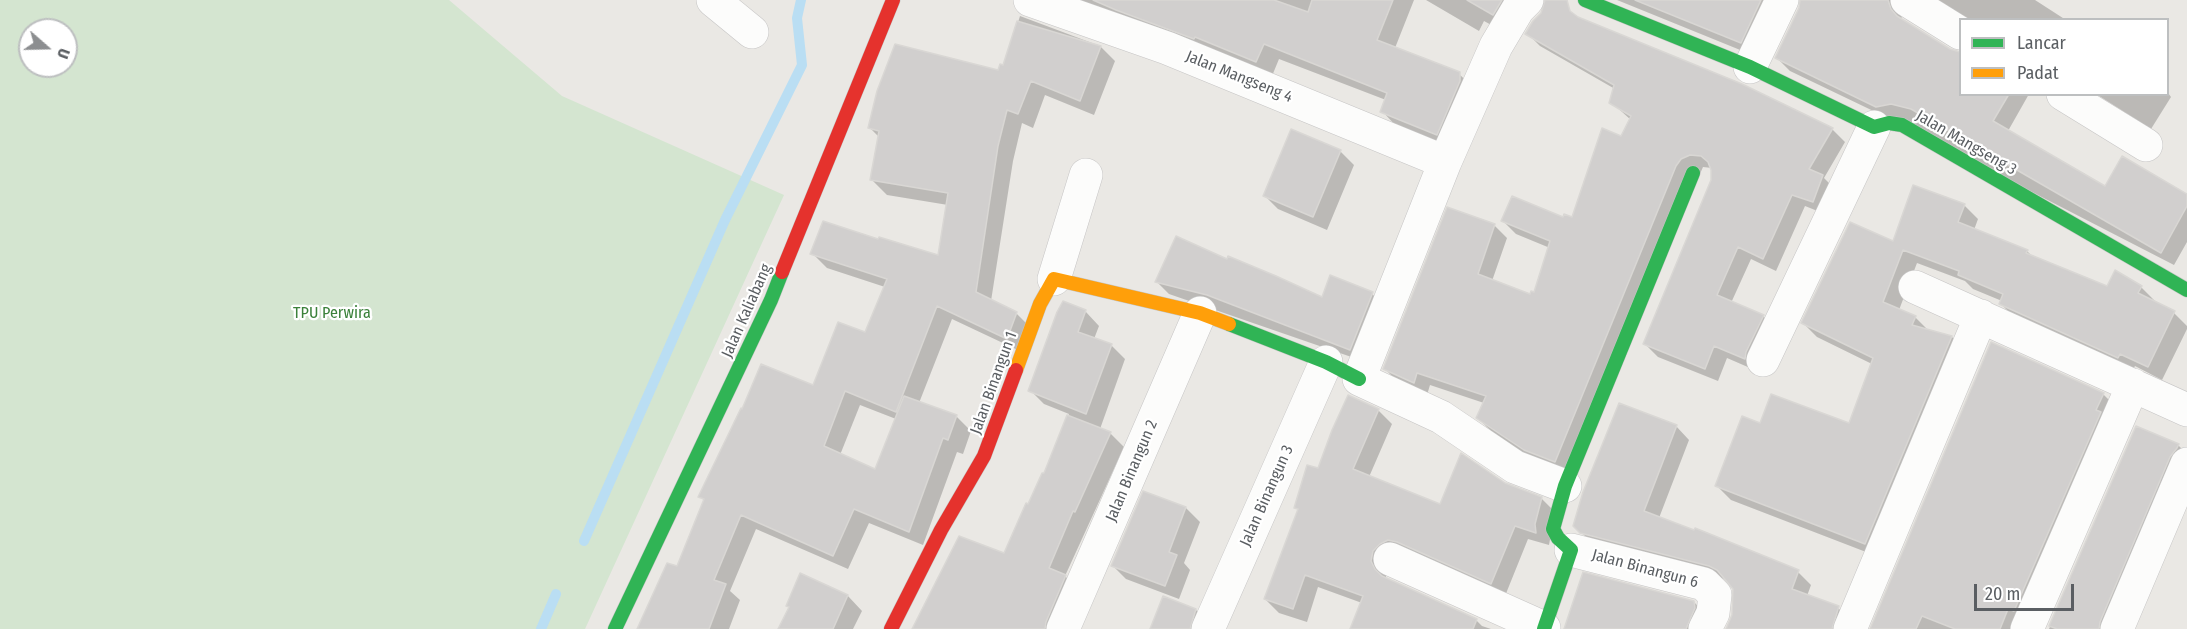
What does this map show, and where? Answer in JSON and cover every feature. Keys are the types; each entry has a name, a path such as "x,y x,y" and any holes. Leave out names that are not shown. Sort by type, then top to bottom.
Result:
{"street":[{"path":"713,0 752,32"},
{"name":"Jalan Kaliabang","path":"615,629 771,300 893,0"},
{"name":"Jalan Mangseng 4","path":"1030,0 1167,48 1445,162"},
{"path":"1359,379 1445,162 1496,46 1518,9 1527,0"},
{"name":"Jalan Mangseng 3","path":"1585,0 1750,67 1874,127 1889,123 1902,125 2187,290"},
{"path":"1750,67 1782,0"},
{"path":"1907,0 1959,32"},
{"path":"2066,96 2146,145"},
{"path":"1763,360 1874,127"},
{"path":"1390,560 1544,629 1571,550 1558,538 1553,529 1565,486 1693,173"},
{"path":"1086,175 1054,279 1200,313 1326,362 1441,417 1515,467 1565,486"},
{"name":"Jalan Binangun 1","path":"891,629 941,530 984,456 1041,304 1054,279"},
{"path":"1915,287 2187,410"},
{"name":"Jalan Binangun 2","path":"1066,628 1200,313"},
{"path":"1851,629 1981,316"},
{"name":"Jalan Binangun 3","path":"1208,629 1326,362"},
{"path":"2027,629 2133,385"},
{"path":"2117,629 2187,464"},
{"name":"Jalan Binangun 6","path":"1571,550 1704,584 1715,595 1713,613 1705,629"}],"green space":[{"name":"TPU Perwira","path":"0,0 449,0 562,96 784,195 585,629 0,629"}],"building":[{"path":"1093,0 1274,0 1308,12 1312,0 1393,0 1377,40 1460,72 1460,81 1437,135 1380,112 1387,93 1264,44 1256,62"},
{"path":"1467,0 1502,0 1493,15"},
{"path":"1545,0 1567,0 1570,11 1578,17 1742,84 1833,128 1809,169 1823,175 1813,202 1792,195 1763,259 1738,247 1717,295 1764,315 1746,352 1745,359 1714,346 1705,369 1643,344 1711,180 1708,162 1701,156 1690,155 1681,159 1676,166 1555,462 1524,450 1476,418 1486,396 1417,373 1414,383 1383,369 1447,207 1495,224 1478,274 1530,294 1531,291 1534,292 1550,241 1501,221 1512,196 1563,217 1564,214 1572,217 1602,128 1621,136 1631,116 1609,103 1614,85 1525,34 1541,13"},
{"path":"1635,0 1761,0 1741,43"},
{"path":"1800,0 1888,0 1897,16 1950,49 1959,52 1959,96 2008,96 1993,121 2105,186 2122,156 2187,194 2187,206 2161,253 1911,109 1891,104 1876,107 1775,58 1799,8"},
{"path":"1017,21 1101,46 1080,101 1031,81 1018,114 1007,110 998,146 976,292 1017,312 1007,339 937,306 896,412 845,391 824,446 875,469 904,396 957,415 948,440 943,438 909,532 854,509 833,556 741,515 714,580 726,584 709,629 637,629 667,563 677,566 704,499 698,497 742,409 761,364 813,385 838,322 865,332 887,279 810,254 823,221 938,255 948,193 870,180 879,131 868,128 877,91 895,44 998,70 1000,64 1003,65"},
{"path":"1291,129 1341,150 1313,217 1263,196"},
{"path":"1913,185 1965,204 1958,222 2028,250 2026,253 2107,286 2115,270 2142,286 2138,293 2175,311 2148,367 2120,354 2118,358 1999,304 2003,294 1958,275 1959,271 1903,250 1883,302 1916,316 1912,325 1952,336 1865,544 1715,486 1742,416 1760,423 1771,394 1849,423 1873,358 1801,323 1850,222 1893,241"},
{"path":"1176,236 1322,297 1330,275 1373,292 1350,350 1207,295 1155,282"},
{"path":"1063,301 1086,310 1078,332 1112,344 1086,414 1028,391"},
{"path":"1991,342 2104,393 2096,410 2101,412 2014,611 2008,609 2000,629 1955,629 1922,616 1916,629 1870,629"},
{"path":"1348,395 1379,409 1353,469 1440,504 1461,453 1505,483 1542,497 1535,524 1536,533 1515,526 1491,584 1397,542 1388,540 1373,551 1371,561 1382,576 1477,619 1473,629 1350,629 1363,596 1305,575 1293,609 1264,599 1298,509 1294,508 1307,465 1318,468"},
{"path":"1619,403 1677,425 1644,511 1694,530 1695,528 1799,570 1792,589 1839,606 1832,629 1726,629 1732,615 1733,589 1717,570 1580,533 1573,526 1583,492"},
{"path":"1067,415 1111,432 1075,512 1073,511 1049,568 1066,575 1045,629 912,629 959,536 1004,553 1026,503 1028,504 1044,473"},
{"path":"2136,426 2179,444 2170,457 2099,629 2057,629 2049,626"},
{"path":"1143,491 1186,507 1169,552 1177,555 1165,586 1111,566"},
{"path":"1583,572 1694,601 1695,608 1686,629 1564,629"},
{"path":"800,573 848,595 833,629 778,629 789,607 786,606"},
{"path":"1163,596 1196,609 1190,629 1150,629"}],"waterway":[{"path":"584,541 725,220 802,65 797,18 801,0"},
{"path":"541,629 556,594"}],"traffic: fast":[{"path":"1585,0 1750,67 1874,127 1889,123 1902,125 2187,290"},
{"path":"1544,629 1571,550 1558,538 1553,529 1565,486 1693,173"},
{"path":"615,629 771,300 782,272"},
{"path":"1229,324 1326,362 1359,379"}],"traffic: slow":[{"path":"1016,370 1040,304 1054,279 1200,313 1229,324"}],"traffic: jam":[{"path":"782,272 893,0"},
{"path":"891,629 941,530 984,456 1016,370"}]}
